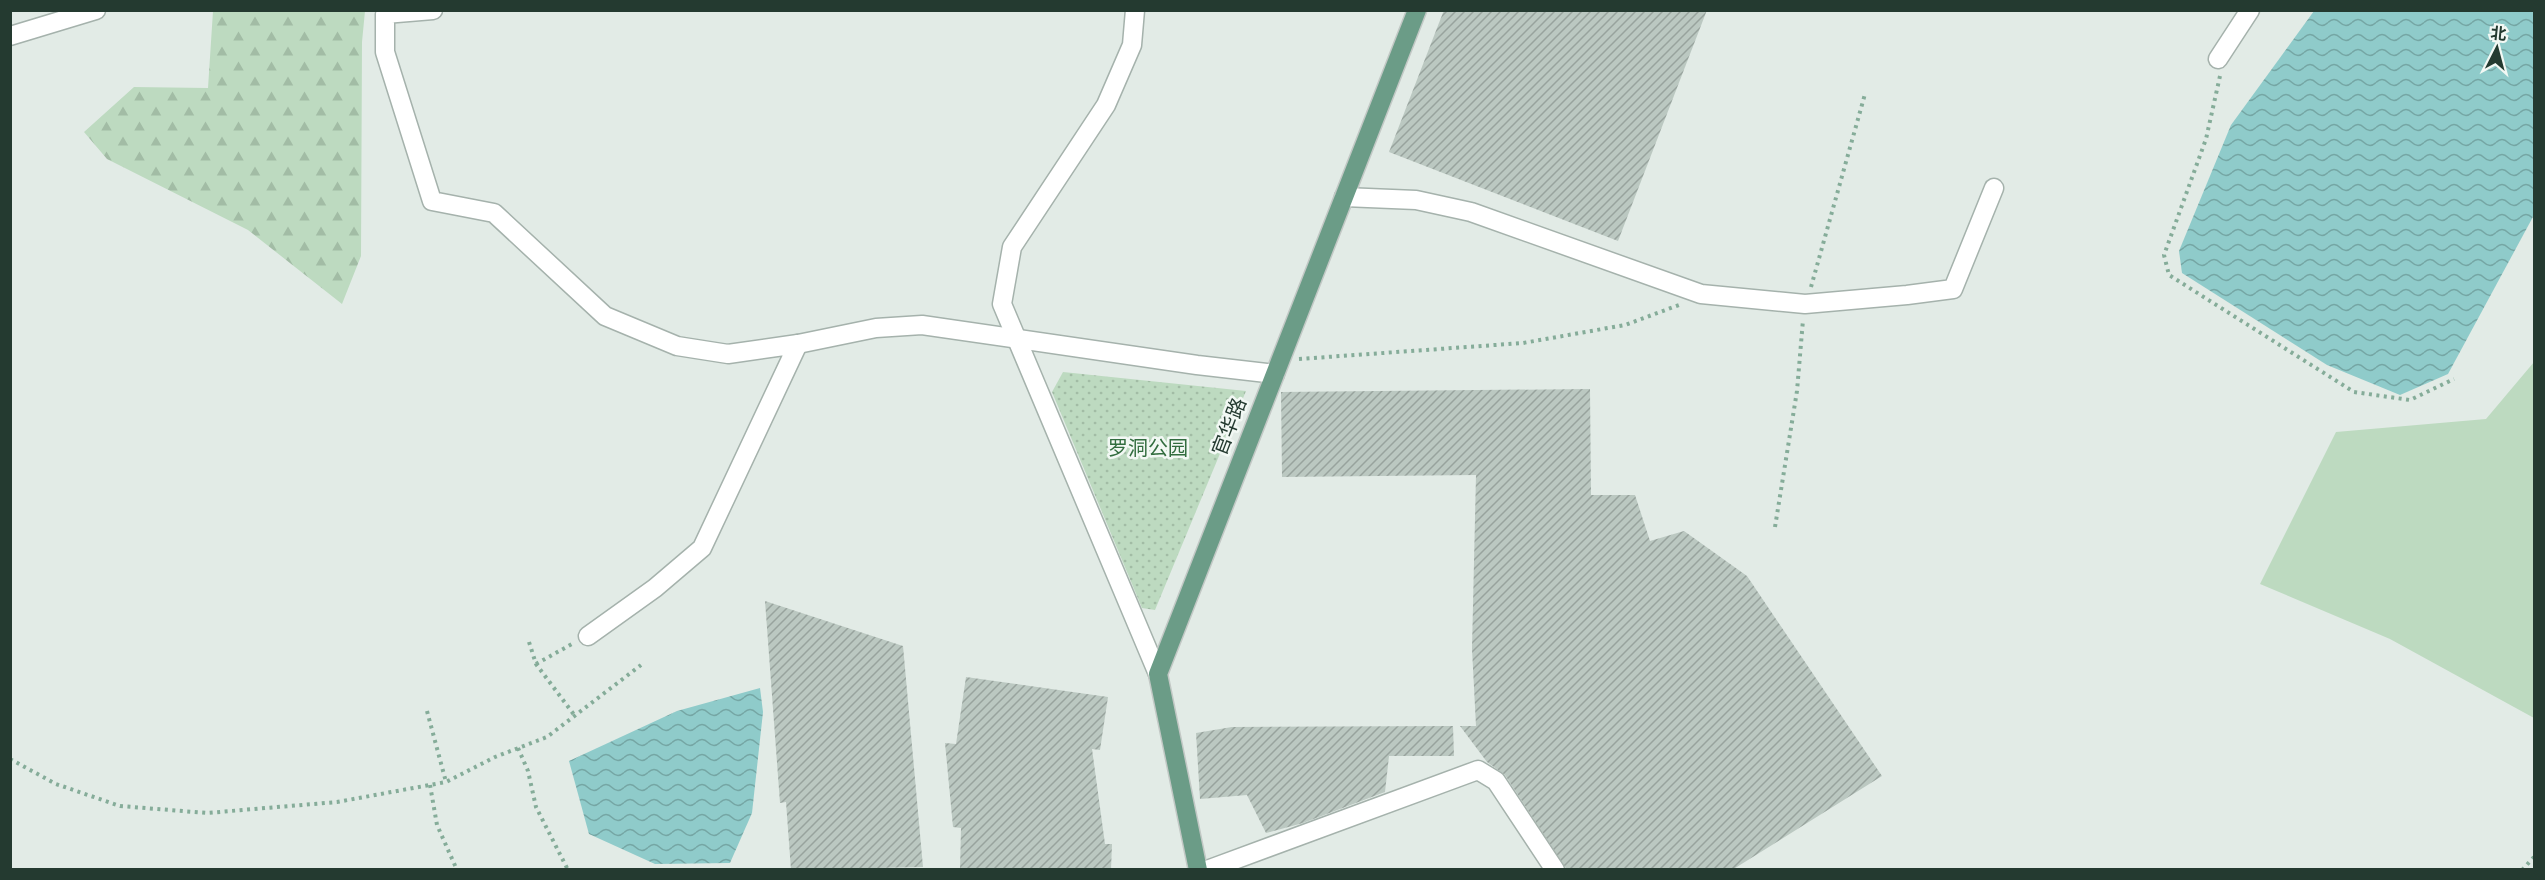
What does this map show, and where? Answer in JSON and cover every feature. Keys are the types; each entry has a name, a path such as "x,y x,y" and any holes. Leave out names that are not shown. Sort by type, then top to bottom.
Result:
{"main road":[{"name":"官华路","path":"1158,674 1416,10"},
{"path":"1158,674 1198,870"}],"street":[{"path":"10,36 96,10"},
{"path":"433,10 385,12 385,52 432,201 494,213 605,316 677,346 728,354 798,344 876,328 922,325 1017,339 1278,367"},
{"path":"1135,10 1132,45 1106,105 1012,247 1002,304 1158,674"},
{"path":"2223,52 2250,10"},
{"path":"1344,197 1416,200 1471,212 1701,294 1804,304 1907,295 1953,288 1994,188"},
{"path":"588,636 655,588 702,548 798,344"},
{"path":"1207,870 1478,770 1496,781 1555,870"}],"path":[{"path":"2223,52 2206,138 2164,255 2169,275 2354,392 2410,400 2454,379"},
{"path":"1278,367 1523,343 1625,325 1688,302 1701,294"},
{"path":"536,664 588,636"},
{"path":"530,642 536,664 575,716"},
{"path":"10,759 56,784 120,806 207,813 337,802 446,782 518,747 547,736 641,665"},
{"path":"427,711 446,782"},
{"path":"518,747 528,771 537,807 568,870"},
{"path":"430,785 437,825 457,870"},
{"path":"2522,870 2535,857"}],"green space":[{"path":"213,11 365,11 362,42 361,256 342,304 248,230 107,159 84,132 134,87 208,88"},
{"path":"2534,362 2534,718 2390,639 2260,584 2336,432 2486,419"},
{"name":"罗洞公园","path":"1063,372 1246,391 1155,610 1142,608 1052,392"}],"water":[{"path":"2314,11 2534,11 2534,215 2448,374 2400,395 2327,365 2182,273 2179,251 2231,125"},
{"path":"760,688 763,712 752,813 730,863 655,864 589,834 569,761 677,711"}],"building":[{"path":"1444,10 1707,10 1618,241 1389,152"},
{"path":"1590,389 1591,495 1635,495 1650,541 1684,531 1747,576 1882,776 1732,870 1567,870 1505,775 1487,762 1460,726 1476,726 1472,649 1476,475 1282,477 1281,392"},
{"path":"765,601 903,646 923,867 791,870 786,802 780,803"},
{"path":"966,677 1108,697 1100,750 1092,749 1105,844 1112,844 1111,870 960,870 961,828 953,827 945,743 956,744"},
{"path":"1453,726 1454,756 1389,756 1385,792 1303,823 1266,833 1247,795 1200,799 1196,733 1232,727"}]}
